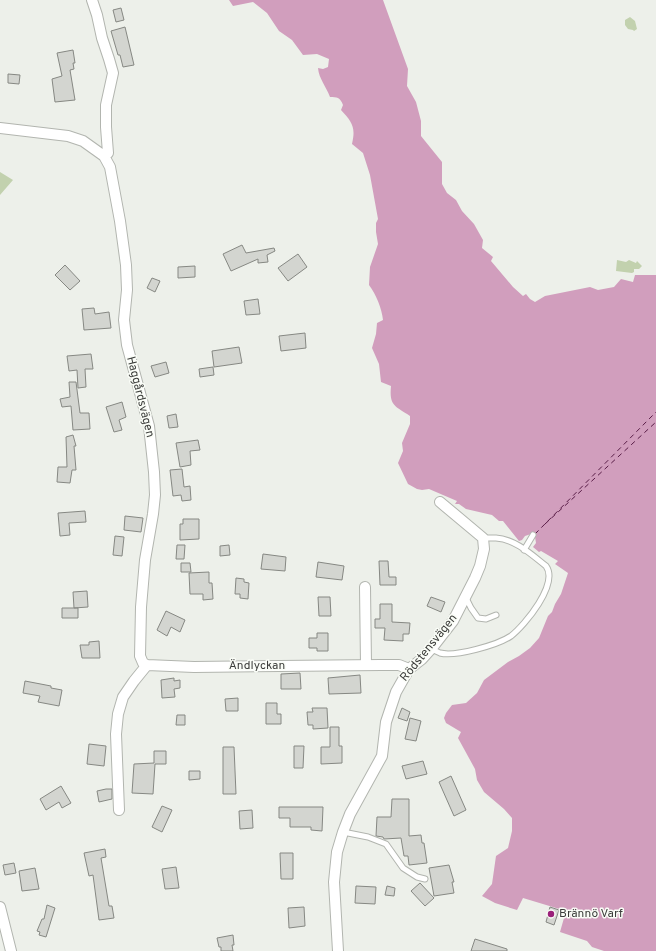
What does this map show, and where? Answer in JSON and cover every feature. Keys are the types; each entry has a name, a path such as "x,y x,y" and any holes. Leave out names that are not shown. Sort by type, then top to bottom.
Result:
{"street":[{"path":"92,0 98,15 102,38 113,74 106,104 108,153"},
{"name":"Haggårdsvägen","path":"0,128 44,132 78,139 100,152 110,167 126,265 127,290 124,320 127,345 149,426 154,472 154,510 145,560 141,614 140,656 143,662 147,665"},
{"path":"440,502 483,538"},
{"name":"Rödstensvägen","path":"338,951 334,882 337,852 343,832 350,814 382,756 386,722 391,705 403,679 409,668 422,659 453,622 475,578 483,558 483,538"},
{"path":"365,587 366,665"},
{"path":"119,810 116,734 118,714 124,697 134,681 147,665"},
{"name":"Ändlyckan","path":"147,665 194,667 399,665 409,668"},
{"path":"0,907 11,951"}],"lane":[{"path":"524,550 533,536"},
{"path":"432,648 440,653 452,653 482,648 498,643 518,630 529,617 546,591 549,574 546,566 524,550 505,540 497,538 483,538"},
{"path":"466,597 478,618 486,619 496,616"},
{"path":"343,832 368,837 386,844 403,868 417,877 424,879"}],"green space":[{"path":"630,17 635,21 637,29 634,31 628,29 625,25 625,20"},
{"path":"0,172 13,180 0,195"},
{"path":"617,260 626,262 629,260 636,263 637,261 642,266 639,269 634,269 634,272 632,273 616,271"}],"shaded area":[{"path":"229,0 383,0 408,69 407,86 416,102 421,121 421,136 442,162 442,184 447,193 456,200 462,211 474,224 483,240 482,248 493,257 491,261 513,287 523,296 526,294 535,302 545,296 590,287 598,290 614,287 621,279 633,282 635,275 656,275 656,951 604,951 592,947 587,941 560,932 566,911 523,898 517,910 495,903 482,896 492,884 496,856 508,848 512,831 512,818 484,792 477,780 475,769 458,738 461,732 446,723 444,718 452,705 466,703 477,693 484,680 530,648 539,638 548,616 552,612 561,594 568,573 555,564 558,561 541,551 539,552 533,547 536,543 535,537 531,534 525,536 519,541 503,521 499,521 492,515 466,509 459,504 455,504 457,501 429,489 417,489 408,484 398,463 403,451 402,443 410,424 410,416 400,410 392,402 391,386 381,382 379,364 372,348 377,323 383,320 378,302 369,285 370,267 378,244 376,223 378,219 370,175 363,153 352,144 354,133 352,125 341,110 343,105 341,100 335,97 330,97 320,76 318,68 323,69 328,67 329,59 317,54 303,55 292,40 279,31 267,13 253,2 233,6"}],"building":[{"path":"121,8 124,20 116,22 113,10"},
{"path":"125,27 134,65 123,67 111,31"},
{"path":"73,50 75,63 73,63 74,69 70,70 75,100 55,102 52,79 62,76 57,53"},
{"path":"8,74 20,75 19,84 8,83"},
{"path":"242,245 246,253 274,248 275,251 267,255 268,262 258,263 258,259 231,271 223,254"},
{"path":"298,254 307,267 288,281 278,268"},
{"path":"65,265 80,281 70,290 55,275"},
{"path":"195,266 195,277 178,278 178,267"},
{"path":"152,278 160,281 155,292 147,288"},
{"path":"258,299 260,314 246,315 244,301"},
{"path":"94,308 95,314 109,312 111,328 84,330 82,309"},
{"path":"305,333 306,348 281,351 279,336"},
{"path":"239,347 242,363 214,367 212,351"},
{"path":"91,354 93,369 85,369 86,387 78,388 77,370 69,371 67,356"},
{"path":"166,362 169,373 155,377 151,366"},
{"path":"213,367 214,375 200,377 199,369"},
{"path":"69,382 76,382 80,413 89,413 90,429 73,430 71,406 62,407 60,399 70,397"},
{"path":"122,402 126,417 119,420 122,430 114,432 106,407"},
{"path":"176,414 178,427 169,428 167,416"},
{"path":"73,435 76,446 74,446 76,470 72,470 70,483 57,482 58,467 67,467 66,437"},
{"path":"198,440 200,450 190,451 191,465 180,467 176,443"},
{"path":"182,469 184,487 190,486 191,500 182,501 181,495 173,496 170,470"},
{"path":"85,511 86,522 69,523 70,535 60,536 58,513"},
{"path":"125,516 143,518 141,532 124,530"},
{"path":"183,519 199,519 199,539 180,540 180,524 183,524"},
{"path":"115,536 124,537 122,556 113,555"},
{"path":"177,545 185,545 184,559 176,559"},
{"path":"229,545 230,555 220,556 220,546"},
{"path":"263,554 286,557 285,571 261,569"},
{"path":"379,561 388,561 389,577 396,577 396,585 380,585"},
{"path":"318,562 344,566 342,580 316,577"},
{"path":"181,563 190,563 191,572 181,572"},
{"path":"209,572 209,583 212,583 213,599 203,600 203,594 190,594 189,573"},
{"path":"236,578 244,579 244,582 249,583 248,599 240,598 240,594 235,594"},
{"path":"87,591 88,607 74,608 73,592"},
{"path":"318,597 330,597 331,616 319,616"},
{"path":"431,597 445,602 441,612 427,606"},
{"path":"380,604 392,604 392,622 410,623 409,634 403,634 403,641 384,640 385,628 375,628 375,619 380,619"},
{"path":"62,608 78,608 78,618 62,618"},
{"path":"166,611 185,620 180,632 171,627 167,636 157,630"},
{"path":"317,633 328,633 328,651 317,651 317,648 309,648 309,638 317,638"},
{"path":"99,641 100,658 82,658 80,645 89,645 89,642"},
{"path":"300,673 301,689 281,689 281,674"},
{"path":"360,675 361,693 329,694 328,678"},
{"path":"174,678 174,681 180,680 180,688 174,689 175,697 162,698 161,680"},
{"path":"25,681 51,686 51,688 62,690 59,706 38,702 40,696 23,693"},
{"path":"238,698 238,711 226,711 225,699"},
{"path":"266,703 277,703 277,714 281,714 281,724 266,724"},
{"path":"312,708 327,708 328,728 313,729 313,725 308,725 307,712 313,712"},
{"path":"402,708 410,712 407,721 398,718"},
{"path":"177,715 185,715 185,725 176,725"},
{"path":"410,718 421,721 416,741 405,739"},
{"path":"330,727 339,727 339,746 342,746 342,763 321,764 321,747 330,747"},
{"path":"89,744 106,746 104,766 87,764"},
{"path":"294,746 304,746 303,768 294,768"},
{"path":"223,747 234,747 236,794 223,794"},
{"path":"154,751 166,751 166,764 155,764 153,794 132,793 134,764 154,763"},
{"path":"423,761 427,774 406,779 402,766"},
{"path":"189,771 200,771 200,779 189,780"},
{"path":"451,776 466,810 454,816 439,782"},
{"path":"61,786 71,803 62,808 59,802 46,810 40,799"},
{"path":"112,789 112,799 99,802 97,791"},
{"path":"392,799 409,799 409,836 421,835 422,843 424,843 427,863 409,865 408,856 404,856 401,838 384,839 383,837 376,836 377,817 391,817"},
{"path":"162,806 172,810 162,832 152,827"},
{"path":"279,807 323,807 322,831 311,830 311,827 290,827 290,818 279,818"},
{"path":"252,810 253,828 240,829 239,811"},
{"path":"105,849 106,857 101,858 109,906 112,906 114,918 99,920 93,875 89,876 84,853"},
{"path":"280,853 293,853 293,879 281,879"},
{"path":"14,863 16,873 5,875 3,865"},
{"path":"449,865 454,882 452,882 454,893 434,896 429,868"},
{"path":"176,867 179,888 165,889 162,869"},
{"path":"35,868 39,889 22,891 19,871"},
{"path":"420,883 434,898 425,906 411,891"},
{"path":"356,886 376,887 375,904 355,903"},
{"path":"387,886 395,888 394,896 385,895"},
{"path":"47,905 55,908 46,937 39,935 40,932 37,931 42,919 44,919"},
{"path":"304,907 305,926 289,928 288,908"},
{"path":"550,907 559,910 554,925 546,922"},
{"path":"233,935 233,951 221,951 217,938"},
{"path":"475,939 507,949 507,951 471,951"}],"ferry route":[{"path":"535,534 656,412"},
{"path":"545,524 656,422"}],"place":[{"name":"Brännö Varf","path":"551,914"}]}
